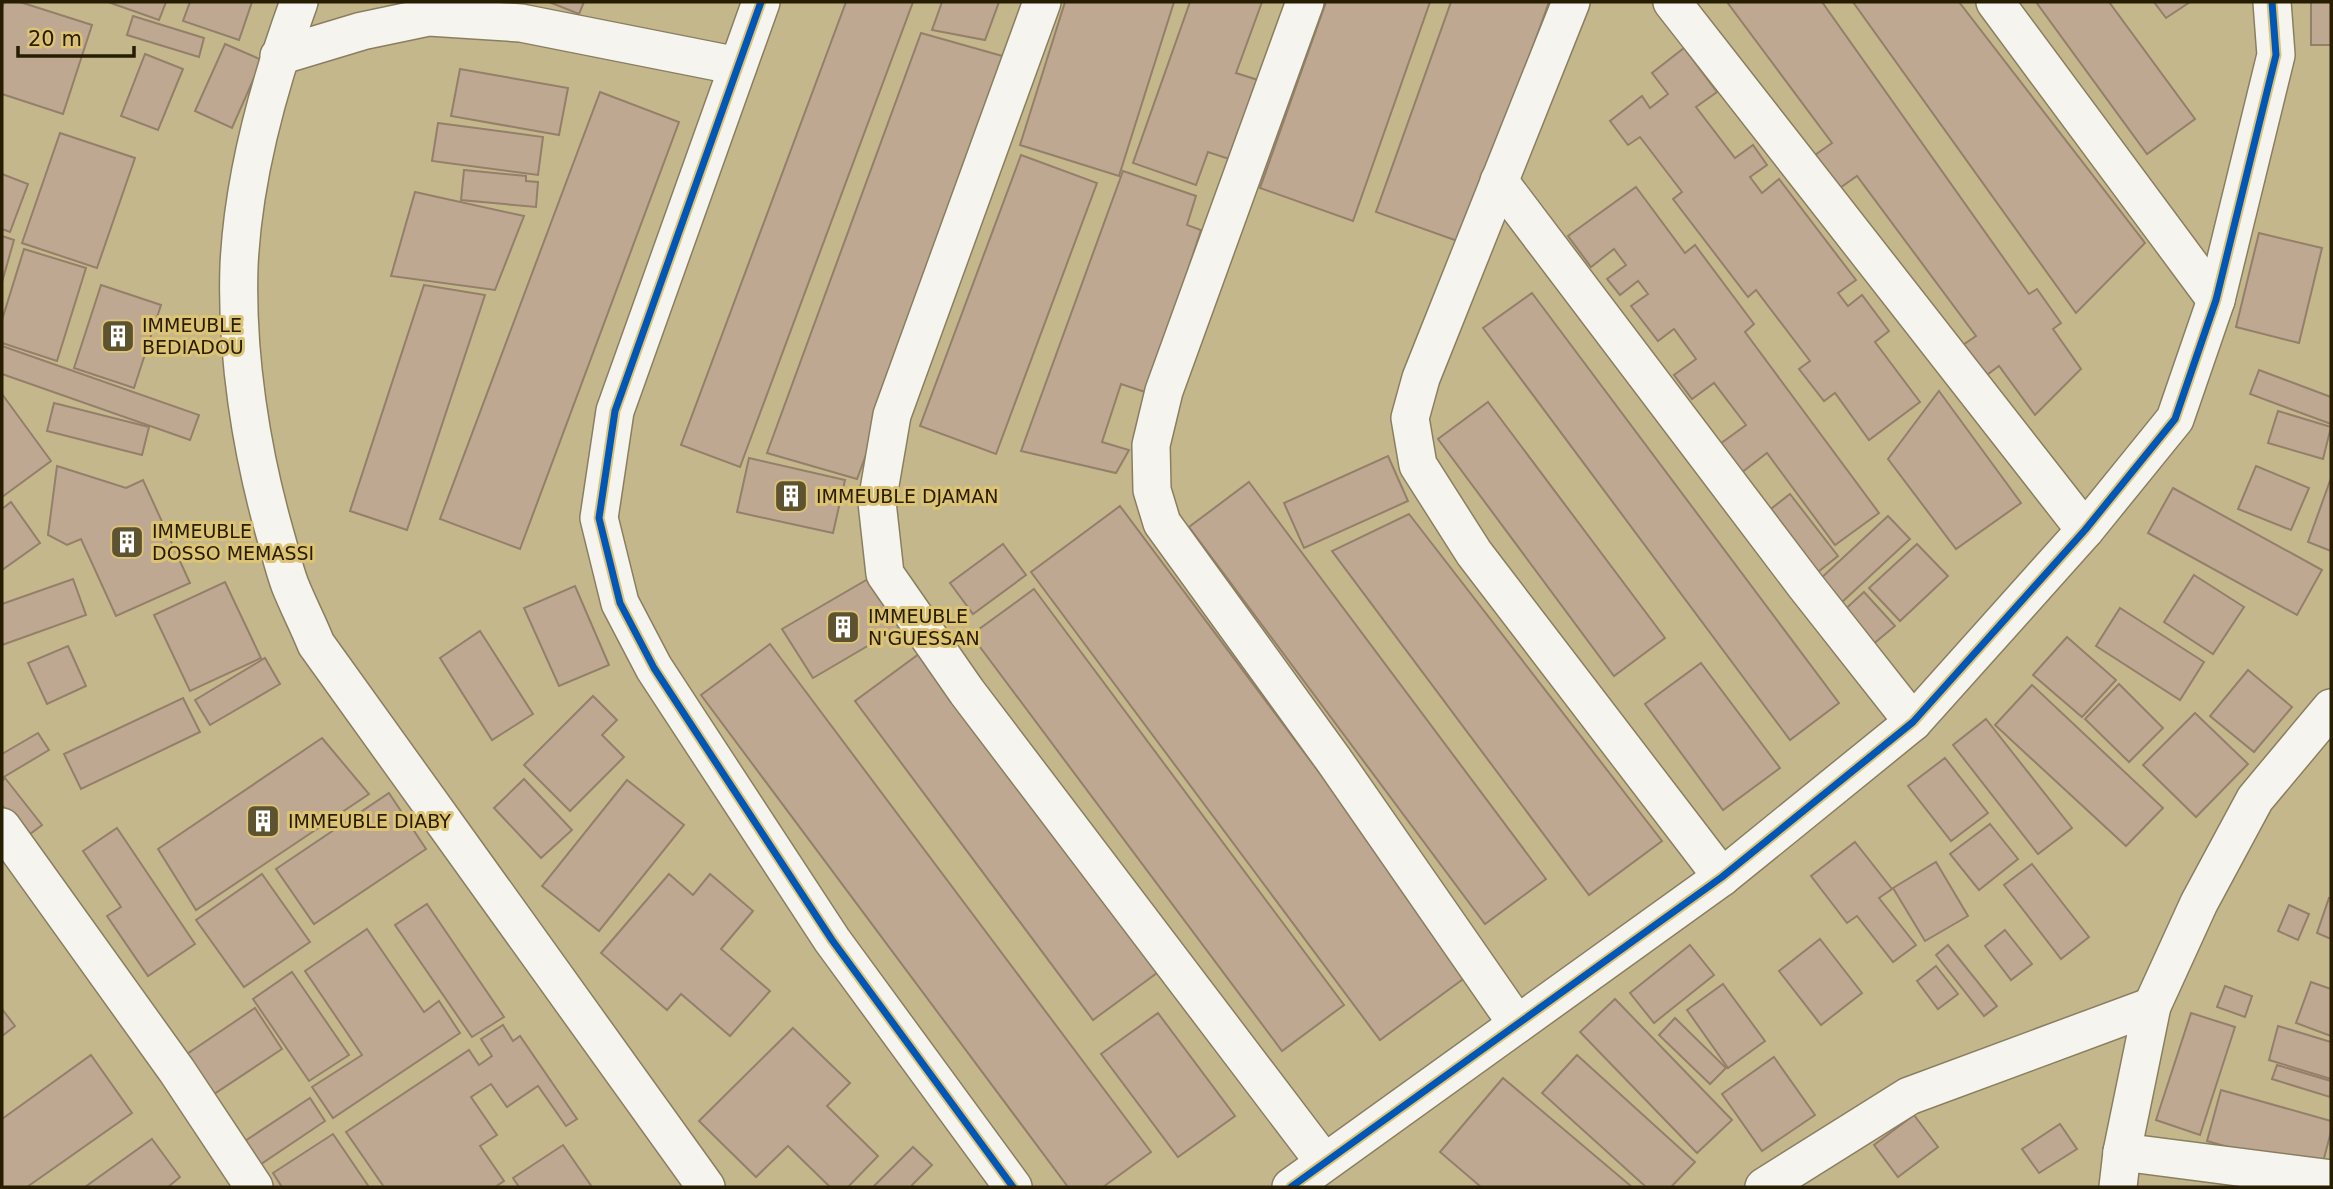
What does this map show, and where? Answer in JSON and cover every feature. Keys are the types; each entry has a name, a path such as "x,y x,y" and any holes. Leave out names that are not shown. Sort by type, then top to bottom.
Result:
{"street":[{"path":"299,2 279,56 258,138 239,266 241,338 249,412 260,476 289,584 316,643 706,1187"},
{"path":"761,2 615,411 599,518 620,603 654,668 832,940 1013,1187"},
{"path":"1042,2 892,415 877,502 885,574 975,703 1324,1162"},
{"path":"1305,2 1164,391 1151,445 1152,490 1162,523 1333,760 1517,1024"},
{"path":"1570,2 1421,378 1410,418 1418,465 1474,553 1722,877"},
{"path":"1672,2 2085,530"},
{"path":"1995,2 2216,300"},
{"path":"1291,1187 1722,877 1913,722 2085,530 2175,419 2216,300 2276,55 2272,2"},
{"path":"279,56 362,31 429,18 521,23 738,66"},
{"path":"1499,181 1805,585 1913,722"},
{"path":"2331,708 2255,799 2199,903 2152,1006 2120,1170 2331,1180"},
{"path":"2,827 177,1071 254,1187"},
{"path":"1764,1187 1909,1096 2152,1006"}],"building":[{"path":"4,2 20,2 92,25 63,114 2,94"},
{"path":"108,2 166,2 159,20"},
{"path":"190,2 252,2 239,40 183,21"},
{"path":"549,2 584,2 579,14"},
{"path":"846,2 913,2 740,467 681,445"},
{"path":"942,2 999,2 985,40 932,30"},
{"path":"1065,2 1174,2 1119,176 1020,145"},
{"path":"1190,2 1262,2 1236,73 1258,80 1229,159 1208,152 1196,185 1133,163"},
{"path":"1326,2 1430,2 1353,221 1260,188"},
{"path":"1451,2 1549,2 1463,243 1376,212"},
{"path":"1727,2 1822,2 2029,294 2037,289 2061,323 2053,329 2081,369 2035,415 1999,366 1980,380 1957,349 1976,336 1857,176 1830,195 1805,162 1832,143"},
{"path":"1853,2 1959,2 2145,243 2076,313"},
{"path":"2036,2 2109,2 2195,119 2147,154"},
{"path":"2154,2 2190,2 2166,18"},
{"path":"2311,2 2331,2 2331,45 2311,45"},
{"path":"133,16 204,38 199,57 127,35"},
{"path":"921,33 1013,59 857,479 767,453"},
{"path":"225,44 262,60 232,128 195,111"},
{"path":"1684,48 1717,92 1696,107 1735,158 1753,145 1767,165 1750,177 1762,193 1779,179 1856,280 1838,293 1848,306 1862,295 1889,331 1875,342 1920,402 1869,440 1835,393 1824,401 1799,369 1810,361 1756,290 1748,297 1673,199 1682,192 1640,137 1628,145 1610,121 1642,96 1650,108 1668,94 1652,73"},
{"path":"145,54 183,69 158,130 121,116"},
{"path":"460,69 568,88 559,135 451,116"},
{"path":"600,92 679,122 520,549 440,519"},
{"path":"438,123 543,137 538,175 432,161"},
{"path":"60,133 135,158 97,268 22,243"},
{"path":"1021,155 1097,183 996,454 920,426"},
{"path":"464,170 526,176 526,181 538,182 536,207 461,200"},
{"path":"1123,171 1196,196 1187,225 1201,230 1148,393 1121,384 1102,442 1129,450 1116,473 1021,451"},
{"path":"2,174 28,184 10,232 2,229"},
{"path":"1636,187 1685,253 1695,245 1754,324 1745,332 1879,513 1835,545 1767,453 1741,473 1720,444 1746,425 1714,383 1692,399 1674,375 1696,359 1674,329 1658,341 1631,306 1648,294 1638,281 1620,295 1607,279 1626,265 1614,249 1591,267 1568,236"},
{"path":"415,192 524,216 495,290 391,276"},
{"path":"2259,233 2322,248 2299,343 2236,327"},
{"path":"2,236 14,240 2,282"},
{"path":"24,249 86,268 57,361 2,343 2,320"},
{"name":"IMMEUBLE BEDIADOU","path":"101,285 161,305 134,388 74,368"},
{"path":"424,285 485,295 407,530 350,511"},
{"path":"1532,293 1839,703 1790,740 1483,328"},
{"path":"2,346 199,415 190,440 2,374"},
{"path":"2259,370 2331,397 2331,424 2250,394"},
{"path":"1939,391 2021,503 1956,549 1888,459"},
{"path":"2,394 51,461 2,497"},
{"path":"1488,402 1665,638 1614,676 1438,439"},
{"path":"54,403 149,427 142,455 47,431"},
{"path":"2278,411 2331,427 2323,459 2268,443"},
{"path":"1388,456 1408,501 1304,548 1284,503"},
{"name":"IMMEUBLE DJAMAN","path":"749,458 845,480 833,533 737,512"},
{"name":"IMMEUBLE DOSSO MEMASSI","path":"57,466 126,488 143,480 190,583 116,616 81,539 67,545 48,535"},
{"path":"2256,466 2309,488 2291,530 2238,509"},
{"path":"2331,478 2331,551 2308,542"},
{"path":"1249,482 1546,879 1485,924 1189,527"},
{"path":"2173,488 2322,570 2297,615 2148,533"},
{"path":"1790,494 1838,556 1814,575 1767,512"},
{"path":"11,502 40,543 2,570 2,509"},
{"path":"1120,506 1470,974 1380,1040 1031,572"},
{"path":"1409,514 1662,841 1589,895 1332,551"},
{"path":"1888,516 1910,539 1841,603 1819,580"},
{"path":"1003,544 1026,575 973,614 950,583"},
{"path":"1917,544 1948,576 1900,621 1869,588"},
{"path":"2194,575 2244,607 2213,654 2164,622"},
{"path":"73,579 86,615 2,645 2,604"},
{"name":"IMMEUBLE N'GUESSAN","path":"868,579 905,624 813,678 782,629"},
{"path":"225,582 261,658 190,691 154,615"},
{"path":"575,586 609,665 559,686 524,608"},
{"path":"1034,589 1344,1005 1282,1051 971,635"},
{"path":"1864,592 1895,626 1872,645 1842,612"},
{"path":"2120,608 2204,662 2180,700 2096,646"},
{"path":"480,631 533,714 492,740 440,658"},
{"path":"2067,637 2116,680 2082,717 2033,675"},
{"path":"770,644 1151,1152 1103,1187 1068,1187 701,695"},
{"path":"68,646 86,686 47,704 28,663"},
{"path":"923,651 1161,970 1093,1020 855,701"},
{"path":"265,658 280,684 210,725 195,700"},
{"path":"1701,663 1780,768 1723,810 1645,704"},
{"path":"2248,670 2292,707 2254,752 2210,716"},
{"path":"2119,684 2163,728 2129,762 2085,719"},
{"path":"2032,685 2163,808 2126,846 1995,725"},
{"path":"593,696 617,720 602,735 624,757 570,811 524,765"},
{"path":"183,698 200,732 81,789 64,754"},
{"path":"2195,713 2248,764 2196,817 2143,765"},
{"path":"1986,719 2072,828 2038,854 1953,745"},
{"path":"38,733 49,750 2,778 2,754"},
{"name":"IMMEUBLE DIABY","path":"322,738 369,794 196,910 158,849"},
{"path":"1945,758 1988,813 1951,841 1908,786"},
{"path":"5,778 42,825 26,837 2,805 2,781"},
{"path":"524,779 572,830 541,858 494,808"},
{"path":"627,780 684,825 599,931 542,886"},
{"path":"389,793 426,849 314,924 276,869"},
{"path":"1990,824 2018,859 1979,890 1950,854"},
{"path":"117,828 195,944 148,976 107,916 121,907 83,851"},
{"path":"1855,842 1892,889 1879,898 1916,945 1893,962 1857,916 1847,923 1811,876"},
{"path":"1936,862 1968,916 1925,941 1893,888"},
{"path":"2032,864 2089,937 2061,959 2004,885"},
{"path":"262,874 310,942 244,987 196,920"},
{"path":"669,874 693,895 710,874 753,911 721,949 770,991 730,1036 681,994 667,1010 601,953"},
{"path":"2329,898 2331,899 2331,939 2317,933"},
{"path":"427,904 504,1017 472,1037 395,925"},
{"path":"2289,905 2309,914 2298,940 2278,931"},
{"path":"367,929 424,1012 439,1001 460,1033 333,1118 312,1087 362,1055 305,971"},
{"path":"2005,930 2032,964 2011,980 1985,946"},
{"path":"1820,939 1862,993 1821,1025 1779,971"},
{"path":"1690,945 1714,975 1654,1023 1630,993"},
{"path":"1948,945 1997,1006 1984,1016 1936,955"},
{"path":"1936,966 1958,994 1938,1009 1917,981"},
{"path":"292,972 349,1055 309,1081 253,999"},
{"path":"2311,982 2331,989 2331,1036 2296,1023"},
{"path":"1723,984 1765,1041 1728,1068 1687,1010"},
{"path":"2225,986 2252,996 2245,1017 2217,1007"},
{"path":"1615,999 1732,1120 1697,1153 1580,1032"},
{"path":"255,1008 282,1049 211,1096 184,1056"},
{"path":"2,1009 15,1026 2,1036"},
{"path":"1158,1013 1235,1116 1178,1157 1101,1054"},
{"path":"2191,1013 2235,1027 2200,1135 2156,1120"},
{"path":"1675,1018 1726,1068 1710,1084 1659,1035"},
{"path":"503,1025 513,1041 520,1036 577,1119 566,1126 538,1086 507,1107 491,1084 471,1097 497,1135 480,1146 504,1181 495,1187 384,1187 346,1132 469,1050 479,1065 492,1056 481,1039"},
{"path":"2278,1026 2331,1042 2331,1079 2269,1060"},
{"path":"793,1028 850,1083 827,1106 878,1156 848,1187 830,1187 788,1146 756,1177 699,1121"},
{"path":"91,1055 132,1113 27,1187 2,1187 2,1119"},
{"path":"1577,1055 1695,1162 1671,1187 1646,1187 1542,1093"},
{"path":"1774,1057 1815,1115 1762,1151 1722,1094"},
{"path":"2277,1065 2331,1081 2330,1097 2272,1079"},
{"path":"1503,1078 1632,1187 1481,1187 1440,1152"},
{"path":"2221,1090 2331,1121 2331,1132 2320,1173 2207,1141"},
{"path":"310,1098 325,1121 261,1164 245,1141"},
{"path":"1914,1115 1938,1147 1898,1177 1874,1145"},
{"path":"2060,1124 2077,1149 2039,1173 2022,1149"},
{"path":"333,1134 369,1187 282,1187 273,1173"},
{"path":"152,1139 180,1177 168,1187 85,1187"},
{"path":"563,1145 592,1187 519,1187 513,1178"},
{"path":"913,1147 932,1165 912,1185 914,1187 873,1187"}],"cycle path":[{"path":"761,2 615,411 599,518 620,603 654,668 832,940 1013,1187"},
{"path":"1291,1187 1722,877 1913,722 2085,530 2175,419 2216,300 2276,55 2272,2"}],"place":[{"name":"IMMEUBLE BEDIADOU","path":"118,336"},
{"name":"IMMEUBLE DJAMAN","path":"791,496"},
{"name":"IMMEUBLE DOSSO MEMASSI","path":"127,542"},
{"name":"IMMEUBLE N'GUESSAN","path":"843,627"},
{"name":"IMMEUBLE DIABY","path":"263,821"}]}
